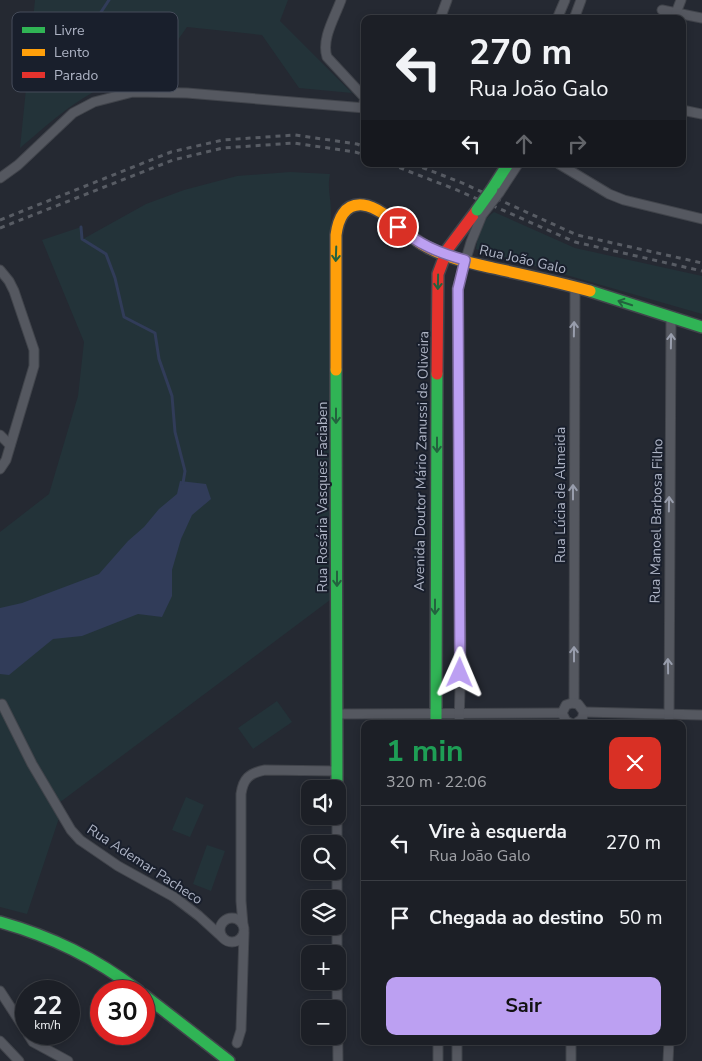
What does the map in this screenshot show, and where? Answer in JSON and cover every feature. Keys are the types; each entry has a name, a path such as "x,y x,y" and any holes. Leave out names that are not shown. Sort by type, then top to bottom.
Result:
{"street":[{"path":"341,0 328,34 325,51 327,57 361,94"},
{"path":"441,15 447,0"},
{"path":"559,15 565,0"},
{"path":"575,15 581,0"},
{"path":"676,13 681,0"},
{"path":"662,10 702,18"},
{"path":"0,178 18,165 73,113 94,102 133,92 186,93 361,107"},
{"path":"686,111 702,114"},
{"name":"Avenida Doutor Mário Zanussi de Oliveira","path":"436,718 438,274 445,254 495,191 507,167"},
{"path":"495,191 515,167"},
{"path":"564,167 609,194 624,200 702,219"},
{"name":"Rua João Galo","path":"347,209 364,205 374,209 411,238 426,247 445,254 575,287 702,327"},
{"name":"Rua Rosária Vasques Faciaben","path":"337,780 335,258 337,221 347,209"},
{"path":"459,720 461,654 457,298 460,277 479,212"},
{"path":"0,270 14,291 34,350 34,366 6,460 0,469"},
{"name":"Rua Lúcia de Almeida","path":"574,703 575,287"},
{"name":"Rua Manoel Barbosa Filho","path":"669,719 671,318"},
{"path":"0,435 10,446"},
{"path":"562,713 566,706 574,703 581,706 584,712 580,720"},
{"name":"Rua Ademar Pacheco","path":"2,704 32,764 71,830 80,840 118,866 155,884 174,897 199,916 235,949 242,961"},
{"path":"338,714 436,718 459,712 562,713"},
{"path":"584,712 669,719 702,715"},
{"path":"562,713 566,720"},
{"path":"237,1043 241,1030 244,929 241,901 241,794 243,783 253,772 265,770 337,771"},
{"path":"226,920 238,920 244,929 243,937 237,942 229,942 224,939 220,930 226,920 237,913 241,901"},
{"name":"Rua Ademar Pacheco","path":"199,916 211,922 226,920"},
{"path":"0,922 44,935 82,952 124,980"},
{"path":"337,990 338,1061"},
{"path":"0,991 15,1014"},
{"path":"155,1004 229,1061"},
{"path":"0,1041 19,1061"},
{"path":"39,1045 68,1061"},
{"path":"438,1045 438,1061"},
{"path":"457,1045 457,1061"},
{"path":"571,1045 571,1061"},
{"path":"668,1061 669,1045"}],"shaded area":[{"path":"35,0 288,0 280,21 352,93 299,88 262,35 187,27 178,40 178,12 34,12"},
{"path":"26,92 95,92 67,109 20,148"},
{"path":"290,172 330,174 330,600 63,800 52,806 59,818 27,914 0,907 0,532 49,494 78,396 84,342 42,240 81,227 83,239 146,204 184,190 237,176"},
{"path":"494,212 575,248 702,276 702,314 476,249 480,228 485,220"},
{"path":"277,701 292,722 253,749 238,728"},
{"path":"186,797 204,805 190,837 172,830"},
{"path":"207,845 225,851 211,891 193,884"}],"water":[{"path":"180,481 206,484 211,499 192,515 181,539 172,570 172,596 162,617 138,614 82,636 53,639 9,675 0,674 0,608 22,603 99,574 159,509 177,494"}],"waterway":[{"path":"101,12 109,0"},
{"path":"81,227 82,239 106,254 115,278 124,317 155,333 159,359 172,396 175,432 185,471 183,483"}],"railway":[{"path":"0,220 171,152 223,140 295,135 361,146"},
{"path":"0,228 173,160 223,148 294,143 361,154"},
{"path":"398,167 457,190 575,242 702,271"},
{"path":"421,167 460,182 577,235 702,263"}],"traffic: fast":[{"path":"492,189 506,167"},
{"path":"477,210 492,189"},
{"path":"590,291 702,327"},
{"path":"336,370 337,780"},
{"path":"436,720 437,374"},
{"path":"0,922 56,942 90,959 124,980"},
{"path":"155,1004 229,1061"}],"traffic: slow":[{"path":"336,370 336,235 340,218 347,210 356,205 363,205 380,211 411,237 435,251 451,257 590,291"}],"traffic: jam":[{"path":"437,374 438,274 447,250 477,210"}],"route":[{"path":"398,227 426,247 465,260 458,289 457,359 460,673"}]}
